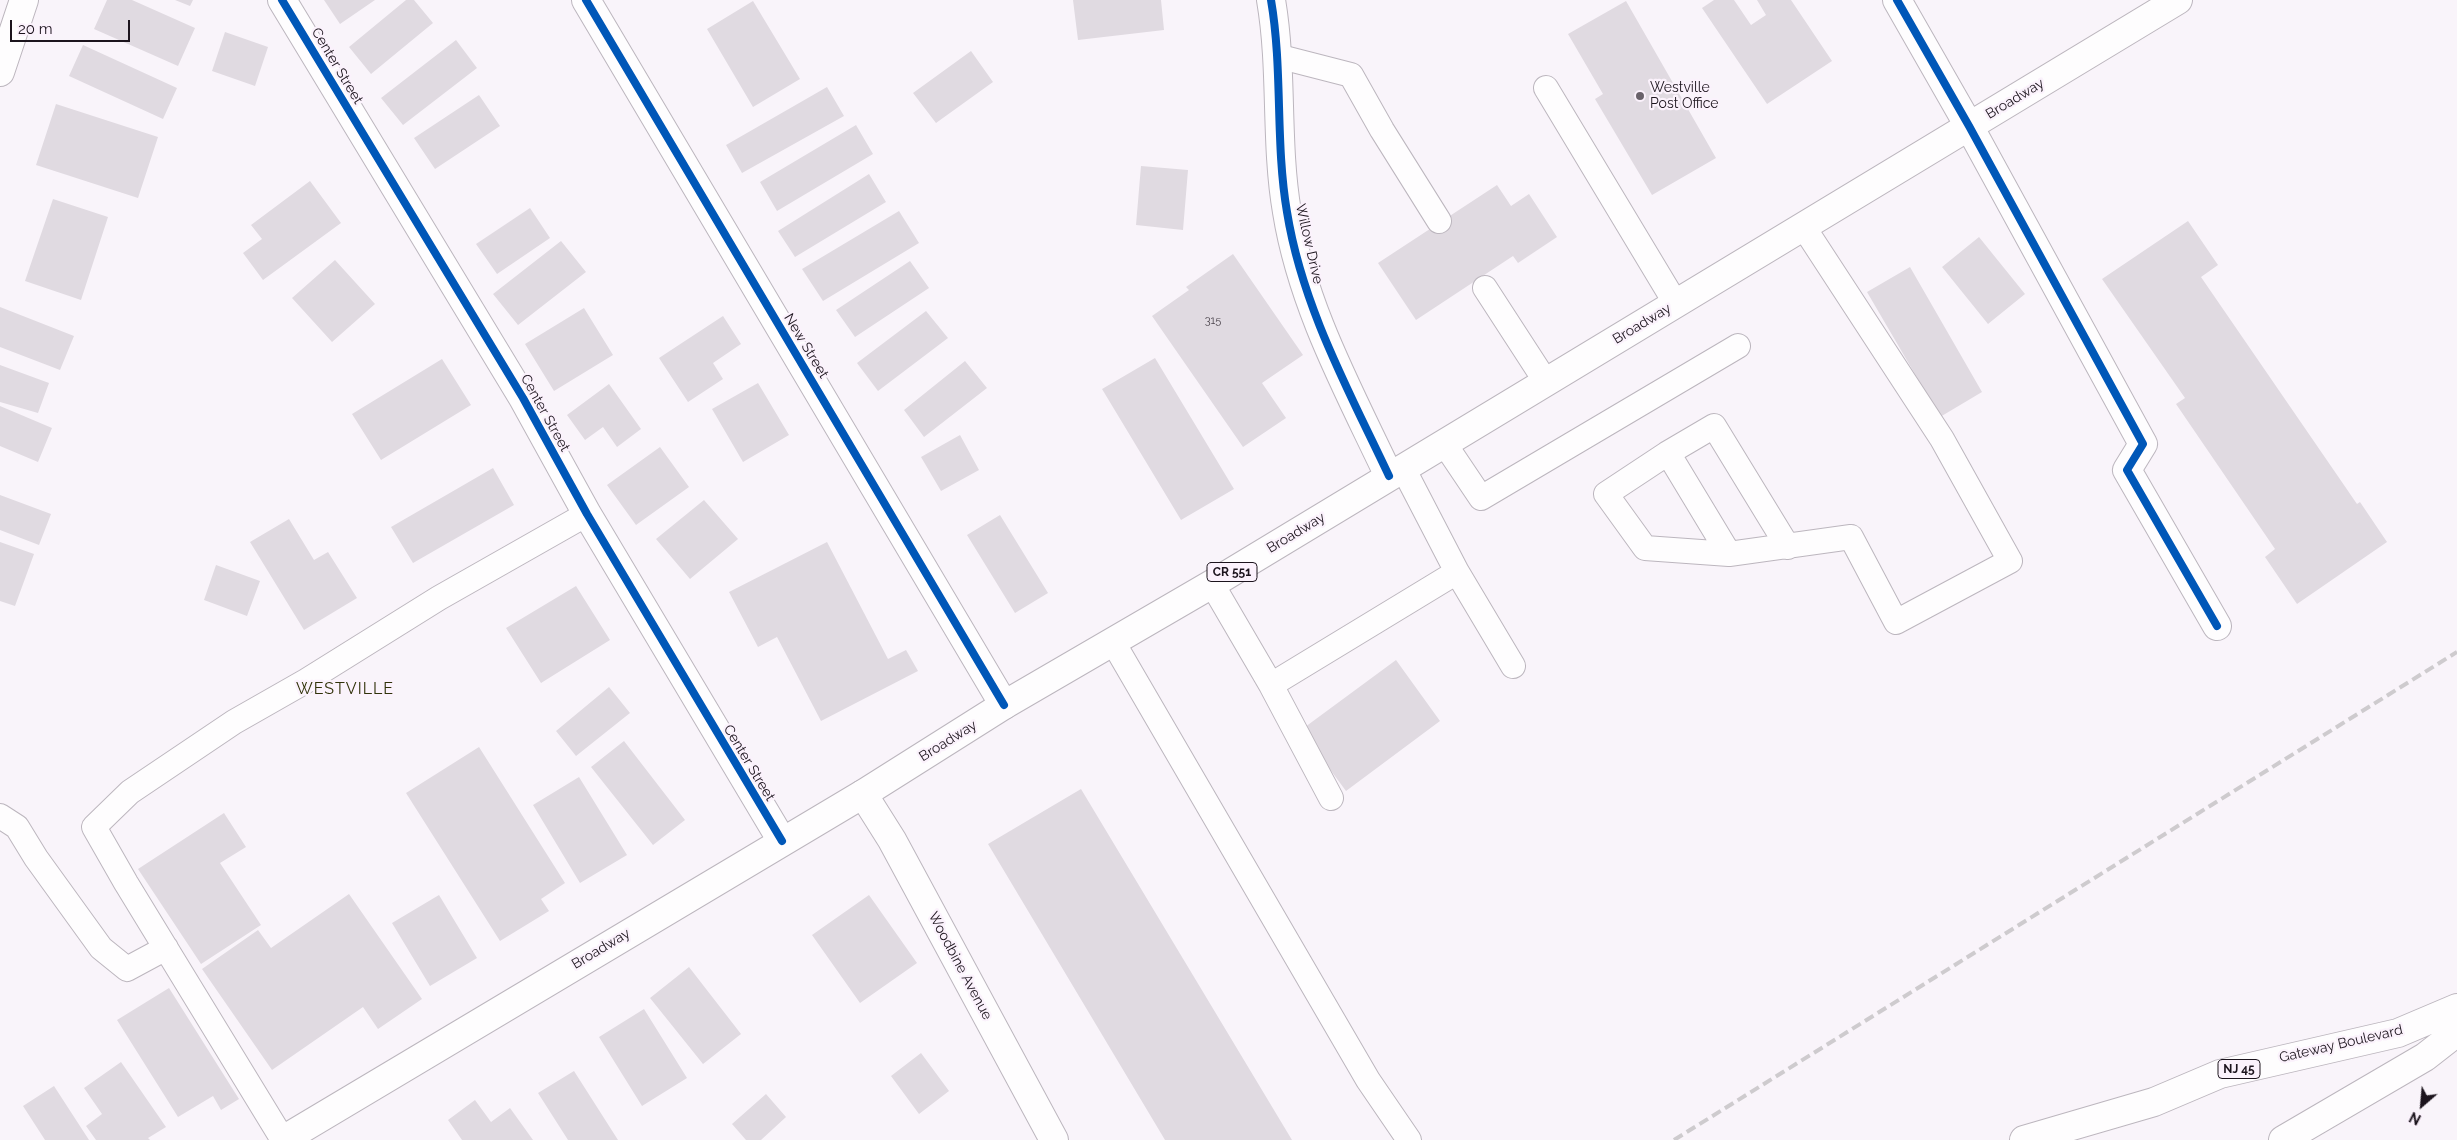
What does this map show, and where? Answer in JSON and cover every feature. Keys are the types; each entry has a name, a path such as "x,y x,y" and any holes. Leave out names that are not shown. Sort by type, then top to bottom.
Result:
{"street":[{"path":"0,72 24,0"},
{"name":"Center Street","path":"282,0 523,398 587,514 782,841"},
{"name":"New Street","path":"586,0 1004,705"},
{"name":"Willow Drive","path":"1271,0 1277,56 1282,166 1287,211 1295,251 1322,332 1396,472"},
{"path":"1897,0 1969,126 2142,444 2127,470 2217,626"},
{"name":"Broadway","path":"290,1138 863,794 1004,705 1212,584 2178,0"},
{"name":"Woodbine Avenue","path":"863,794 892,840 1054,1140"},
{"name":"Gateway Boulevard","path":"2024,1140 2154,1102 2220,1074 2398,1033 2457,1008"},
{"path":"2283,1140 2424,1057 2457,1032"}],"lane":[{"path":"1277,56 1351,75 1382,130 1439,221"},
{"path":"1546,88 1676,304"},
{"path":"1788,547 1714,426 1668,453 1606,494 1645,548 1729,554 1788,547 1851,538 1896,622 2010,561 1942,439 1803,226"},
{"path":"1485,288 1546,382"},
{"path":"1444,443 1481,498 1738,346"},
{"path":"1668,453 1729,554"},
{"path":"1396,472 1513,666"},
{"path":"290,1138 166,948 94,827 130,792 234,722 306,681 439,598 587,514"},
{"path":"1271,685 1457,572"},
{"path":"1212,584 1271,685 1331,798"},
{"path":"1113,642 1368,1080 1408,1140"},
{"path":"0,816 16,827 101,948 127,969 166,948"}],"building":[{"path":"107,0 132,0 195,28 178,66 94,29"},
{"path":"175,0 193,0 190,6"},
{"path":"324,0 375,0 340,24"},
{"path":"406,0 414,0 433,23 371,74 349,47"},
{"path":"1073,0 1161,0 1164,30 1078,40"},
{"path":"1714,0 1734,0 1751,25 1766,15 1757,0 1791,0 1832,61 1767,104 1702,8"},
{"path":"753,1 800,79 753,107 707,29"},
{"name":"Westville Post Office","path":"1626,1 1716,158 1652,195 1595,99 1603,94 1568,34"},
{"path":"225,32 268,47 255,86 212,71"},
{"path":"456,40 477,68 403,125 381,98"},
{"path":"83,45 177,88 163,119 69,76"},
{"path":"971,51 993,82 936,123 913,93"},
{"path":"827,87 844,116 742,173 726,145"},
{"path":"479,95 500,126 435,169 414,138"},
{"path":"56,104 158,137 138,198 36,165"},
{"path":"856,125 873,154 777,211 760,182"},
{"path":"1141,166 1188,170 1183,230 1136,225"},
{"path":"869,174 886,202 795,257 778,231"},
{"path":"310,181 341,223 263,280 243,253 262,239 251,225"},
{"path":"1497,185 1511,206 1529,194 1557,237 1518,263 1513,256 1416,320 1378,263"},
{"path":"53,199 108,217 81,300 25,281"},
{"path":"530,208 550,238 497,274 476,244"},
{"path":"899,211 919,243 823,301 802,269"},
{"path":"2188,221 2218,265 2201,277 2357,504 2360,502 2387,542 2297,604 2265,557 2275,549 2176,404 2185,398 2102,279"},
{"path":"1979,237 2025,294 1988,324 1942,267"},
{"path":"561,241 586,272 518,325 493,294"},
{"path":"1233,254 1303,355 1262,383 1286,418 1243,447 1152,316 1189,290 1186,287"},
{"path":"335,260 375,304 332,342 292,298"},
{"path":"910,261 929,288 855,337 836,310"},
{"path":"1910,267 1982,392 1940,417 1867,292"},
{"path":"0,307 74,336 60,370 0,347"},
{"path":"584,308 613,355 554,391 525,344"},
{"path":"926,311 948,338 878,391 857,363"},
{"path":"723,316 741,344 713,363 723,379 688,402 659,358"},
{"path":"1155,358 1234,489 1181,520 1102,389"},
{"path":"442,359 471,405 381,460 352,414"},
{"path":"965,361 987,388 924,437 904,410"},
{"path":"0,365 49,383 38,413 0,402"},
{"path":"758,383 789,435 743,462 712,409"},
{"path":"609,384 641,429 617,447 603,427 585,440 567,415"},
{"path":"0,406 52,428 38,462 0,446"},
{"path":"960,435 979,470 941,491 921,457"},
{"path":"660,447 689,487 636,525 607,485"},
{"path":"493,468 514,505 413,563 391,527"},
{"path":"0,495 51,514 39,545 0,530"},
{"path":"704,500 738,539 690,579 656,539"},
{"path":"1000,515 1048,593 1015,613 967,535"},
{"path":"289,519 314,560 328,552 357,598 304,630 250,542"},
{"path":"0,542 34,554 15,606 0,601"},
{"path":"827,542 888,659 906,650 918,671 821,721 777,637 758,647 729,592"},
{"path":"216,565 260,581 247,616 204,600"},
{"path":"576,586 610,640 541,683 506,628"},
{"path":"1396,660 1440,721 1346,791 1301,730"},
{"path":"609,687 630,713 576,756 556,731"},
{"path":"624,741 685,820 653,845 591,767"},
{"path":"479,747 565,883 541,899 549,911 500,941 406,793"},
{"path":"579,777 627,855 580,883 533,805"},
{"path":"1081,789 1292,1140 1165,1140 988,844"},
{"path":"224,813 246,847 220,863 261,925 201,964 138,869"},
{"path":"349,894 422,999 378,1029 363,1007 272,1070 202,969 258,930 271,948"},
{"path":"439,895 477,958 430,986 392,923"},
{"path":"869,895 917,963 860,1003 812,935"},
{"path":"689,967 741,1034 703,1064 650,998"},
{"path":"169,988 239,1099 221,1110 213,1096 178,1117 117,1020"},
{"path":"644,1009 687,1078 642,1106 599,1037"},
{"path":"921,1053 949,1091 919,1114 891,1076"},
{"path":"121,1062 166,1127 148,1138 150,1140 96,1140 86,1126 102,1114 84,1088"},
{"path":"574,1071 618,1140 568,1140 538,1093"},
{"path":"54,1086 89,1140 45,1140 23,1106"},
{"path":"766,1094 786,1117 761,1140 746,1140 732,1124"},
{"path":"475,1100 491,1122 510,1108 533,1140 462,1140 448,1120"}],"railway":[{"path":"1674,1140 2457,652"}],"cycle path":[{"path":"282,0 523,398 587,514 782,841"},
{"path":"586,0 1004,705"},
{"path":"1271,0 1277,53 1283,186 1294,247 1315,314 1343,380 1389,476"},
{"path":"1897,0 1969,126 2143,444 2127,470 2217,626"}],"place":[{"name":"Westville Post Office","path":"1640,96"}],"district":[{"name":"WESTVILLE","path":"345,689"}]}
